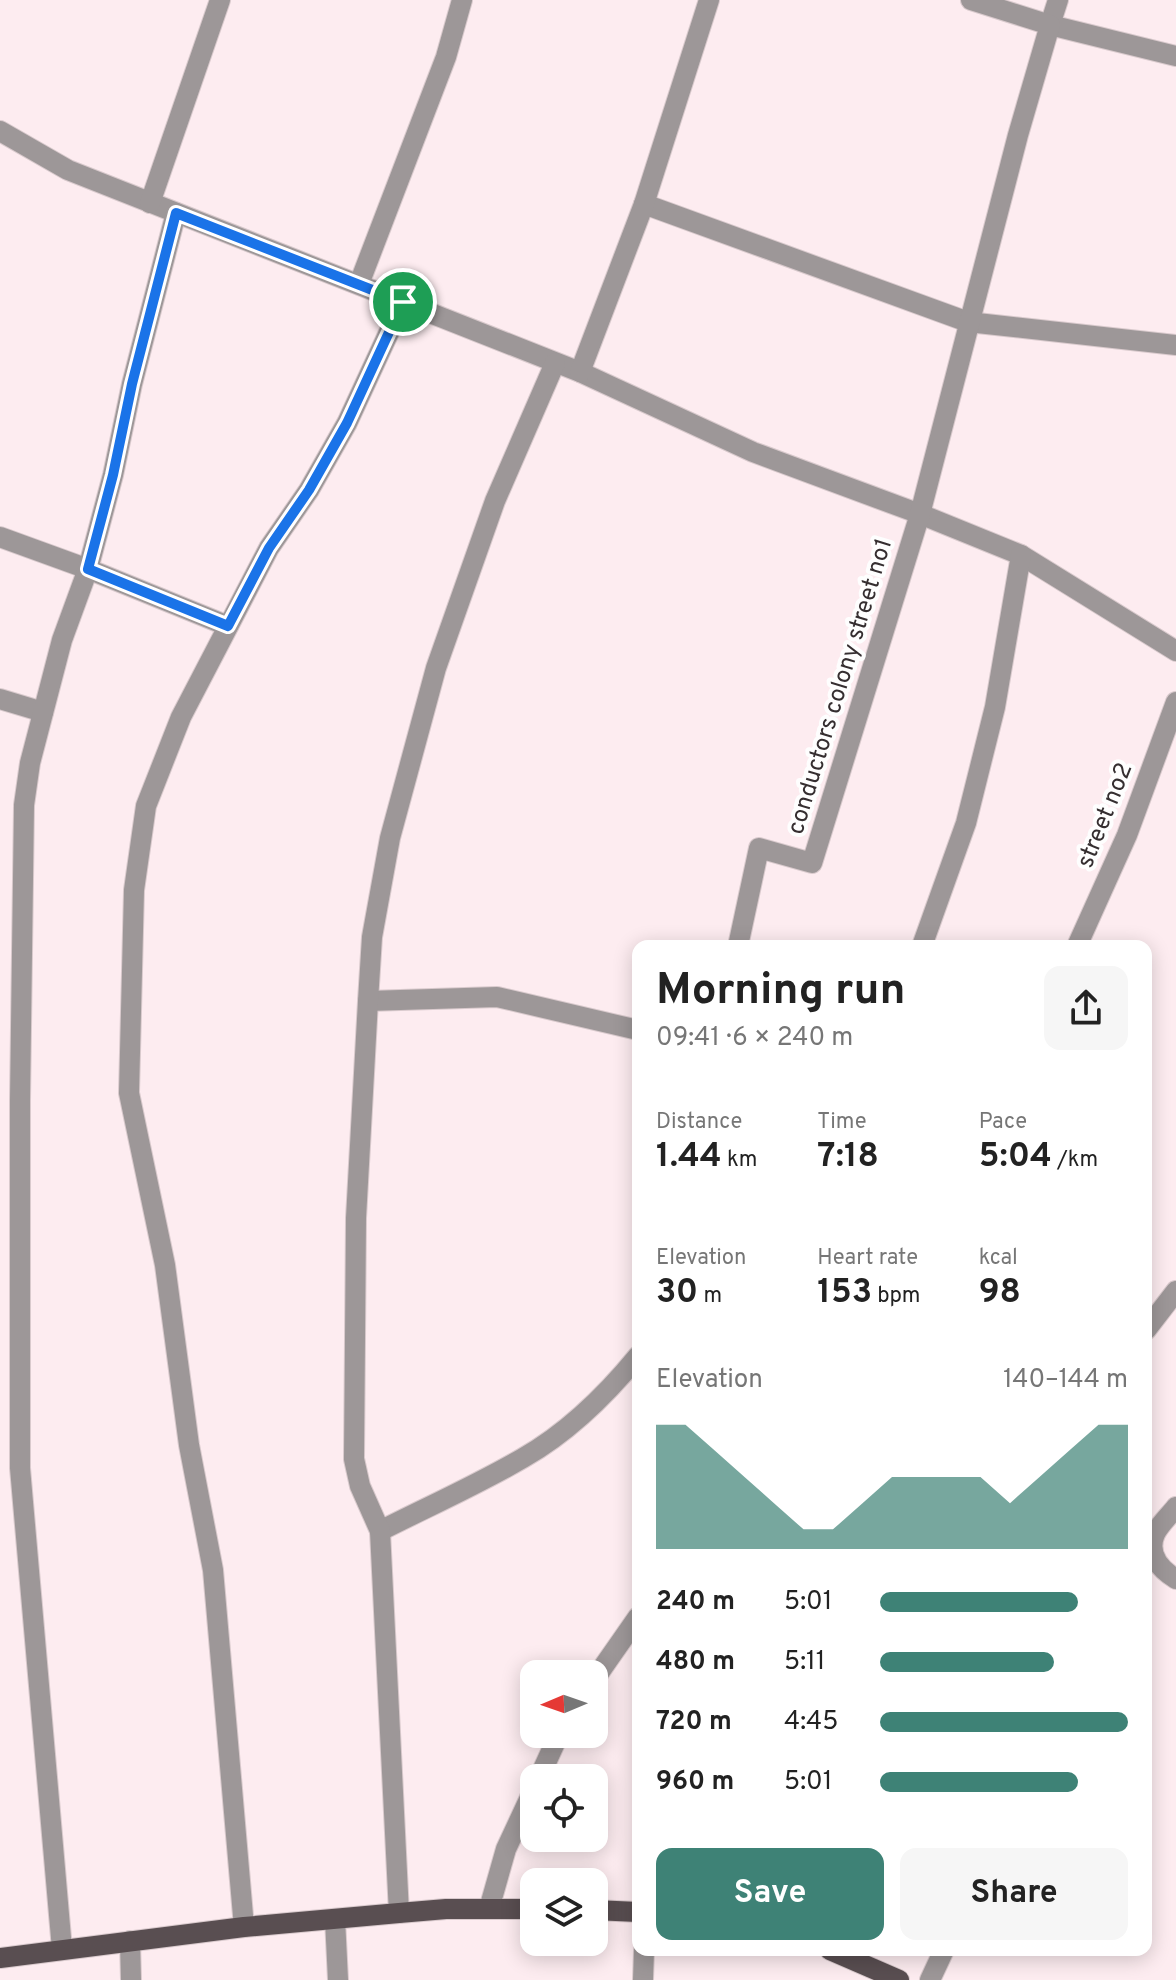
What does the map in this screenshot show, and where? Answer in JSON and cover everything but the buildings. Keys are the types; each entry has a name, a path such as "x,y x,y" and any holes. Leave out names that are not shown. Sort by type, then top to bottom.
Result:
{"main road":[{"path":"0,1958 244,1927 446,1909 520,1909"},
{"path":"608,1911 632,1912"},
{"path":"844,1956 899,1980"}],"street":[{"path":"150,203 220,0"},
{"path":"359,284 446,57 462,0"},
{"path":"580,372 644,204 709,0"},
{"path":"971,0 1050,25 1176,56"},
{"path":"920,514 1035,70 1058,0"},
{"path":"2,139 68,170 580,372 753,452 1021,555 1176,651"},
{"path":"644,204 968,322 1176,345"},
{"path":"62,1949 20,1468 24,805 30,763 43,712 62,640 88,569 176,213"},
{"path":"244,1927 213,1570 189,1445 165,1265 129,1093 134,890 146,806 181,717 269,548 309,490 347,423 403,302"},
{"path":"399,1913 380,1531 360,1486 354,1459 356,1218 372,937 390,838 436,668 495,501 555,363"},
{"name":"conductors colony street no1","path":"739,940 759,848 812,863 920,514"},
{"path":"0,537 228,626"},
{"path":"924,940 966,823 995,707 1021,555"},
{"path":"0,699 43,712"},
{"name":"street no2","path":"1080,940 1127,835 1176,702"},
{"path":"368,1001 497,997 632,1029"},
{"path":"1152,1322 1176,1291"},
{"path":"380,1531 524,1458 584,1412 632,1363"},
{"path":"1176,1507 1155,1534 1152,1550 1157,1565 1176,1579"},
{"path":"1152,1573 1157,1565"},
{"path":"608,1660 632,1626"},
{"path":"489,1909 506,1849 520,1819"},
{"path":"335,1919 338,1980"},
{"path":"130,1941 131,1980"},
{"path":"643,1980 644,1956"},
{"path":"930,1980 941,1956"}],"route":[{"path":"176,213 403,302 347,423 309,490 269,548 228,626 88,569 176,213"}]}
